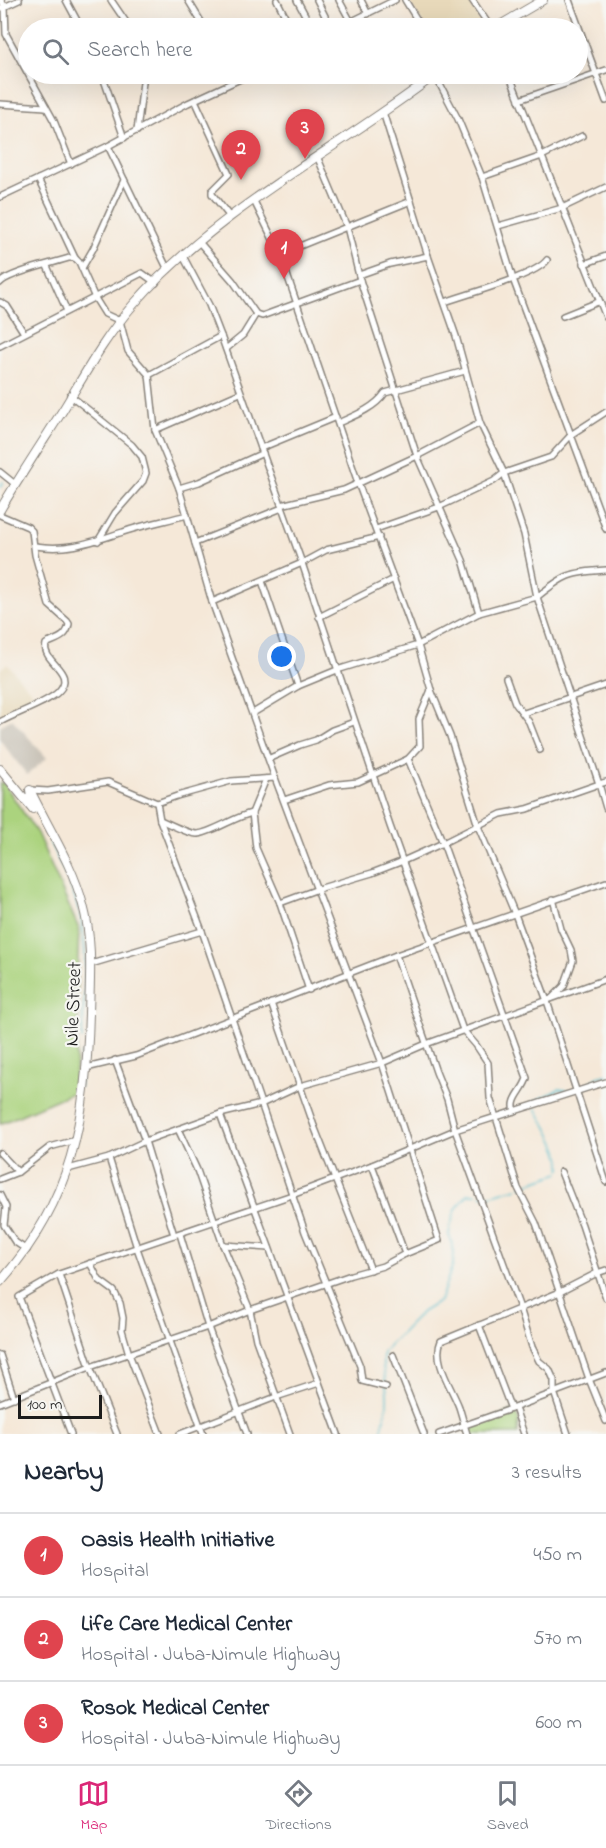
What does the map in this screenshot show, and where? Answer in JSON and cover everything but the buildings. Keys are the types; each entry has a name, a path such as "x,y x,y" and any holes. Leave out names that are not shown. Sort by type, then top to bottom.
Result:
{"main road":[{"path":"511,18 543,0"},
{"path":"0,510 99,350 120,321 168,270 199,242 254,201 421,84"},
{"path":"0,769 33,809 30,790"},
{"name":"Nile Street","path":"0,1282 27,1250 50,1211 68,1169 84,1097 86,1068 91,964 89,929 68,861 45,822 30,790"}],"street":[{"path":"1,0 6,34 18,56"},
{"path":"2,8 19,0"},
{"path":"66,0 76,18"},
{"path":"111,0 123,18"},
{"path":"188,0 199,18"},
{"path":"277,0 286,18"},
{"path":"297,0 307,18"},
{"path":"317,0 326,18"},
{"path":"339,0 347,18"},
{"path":"361,0 368,14"},
{"path":"361,18 382,3 395,0"},
{"path":"405,0 416,18"},
{"path":"472,0 486,18"},
{"path":"569,0 575,18"},
{"path":"588,53 606,100"},
{"path":"588,78 606,70"},
{"path":"33,84 71,164"},
{"path":"105,84 124,138"},
{"path":"137,132 143,84"},
{"path":"0,197 137,132 229,84"},
{"path":"440,84 458,119 482,177 513,279 606,529"},
{"path":"513,84 598,302 606,317"},
{"path":"519,100 568,84"},
{"path":"195,100 230,174 212,191 230,217"},
{"path":"0,104 46,107"},
{"path":"383,112 428,256 445,302 480,423 504,472 524,534 537,597 606,808"},
{"path":"482,177 542,156 582,136"},
{"path":"108,146 168,270"},
{"path":"317,156 347,227 360,277 417,456 463,560 479,613"},
{"path":"0,1403 90,1367 383,1266 405,1254 432,1244 439,1238 382,1063 212,602 179,488 155,430 149,375 128,351 120,321 105,314 95,298 38,179"},
{"path":"82,268 124,180"},
{"path":"498,226 562,208 606,187"},
{"path":"254,201 280,254 358,483 418,645 431,690 450,736 478,826 549,1000 606,1182"},
{"path":"280,254 411,201"},
{"path":"199,242 233,281 256,314 262,316 390,264 428,256"},
{"path":"183,256 205,295 226,349 302,563 390,826 463,1030 488,1063 490,1098 518,1188 536,1223 606,1421"},
{"path":"584,264 606,256"},
{"path":"0,283 4,278 14,274 75,258"},
{"path":"445,302 513,279 539,268 547,260"},
{"path":"47,266 67,311"},
{"path":"0,346 142,273 156,283"},
{"path":"0,302 7,306 24,333"},
{"path":"563,316 598,302"},
{"path":"226,349 243,335 256,314"},
{"path":"149,375 221,336"},
{"path":"338,423 368,408 385,393 465,371"},
{"path":"155,430 240,393"},
{"path":"70,395 132,445 142,457 146,473 143,482 114,513 98,541"},
{"path":"376,529 439,507 495,481 504,472 551,457 572,434 606,411"},
{"path":"179,488 199,482 262,450 336,417"},
{"path":"195,543 281,506 344,490 480,423"},
{"path":"0,472 15,484"},
{"path":"0,515 32,531 48,605 69,624 64,636 44,647 46,654 62,672 64,683 59,691 0,722"},
{"path":"35,546 66,548 187,515"},
{"path":"212,602 302,563 326,550 379,537"},
{"path":"253,713 298,686 337,669 418,645 479,613 537,597 562,577 584,571 606,570"},
{"path":"319,617 394,579"},
{"path":"262,581 298,686"},
{"path":"506,678 515,703 524,713 540,750"},
{"path":"524,713 606,685"},
{"path":"284,800 329,785 358,782 408,759 416,753 420,746 419,719 431,690"},
{"path":"270,758 354,722"},
{"path":"408,759 443,843 527,1078 522,1092 514,1099 515,1111"},
{"path":"30,790 48,791 108,782 157,803 231,781 275,778"},
{"path":"266,779 252,813 256,848 279,903 309,990"},
{"path":"279,903 404,861 490,818 527,810 606,782"},
{"path":"157,803 160,820 233,1018 292,1195 360,1365 362,1381 386,1387"},
{"path":"160,820 197,834 252,813"},
{"path":"86,1068 136,1056 396,955 606,882"},
{"path":"549,1000 564,986 573,961 553,900"},
{"path":"91,964 202,931"},
{"path":"396,955 532,1347 539,1361 549,1369 554,1380 554,1392 568,1434"},
{"path":"68,1169 109,1158 145,1141 220,1114 261,1104 300,1086 382,1063 463,1030 606,979"},
{"path":"271,1003 334,1179 371,1270"},
{"path":"115,1060 247,1434"},
{"path":"71,1434 19,1297 59,1274 254,1209 372,1165 455,1130 606,1082"},
{"path":"220,1114 338,1434"},
{"path":"178,1129 197,1170 223,1245 250,1310 256,1340 290,1434"},
{"path":"0,1179 18,1172 50,1147 76,1140"},
{"path":"0,1153 18,1172"},
{"path":"109,1158 137,1248 203,1434"},
{"path":"372,1165 405,1254"},
{"path":"561,1172 582,1225 606,1298"},
{"path":"0,1195 6,1207 4,1225 15,1242 27,1250"},
{"path":"223,1245 269,1248"},
{"path":"90,1263 99,1280 114,1291 120,1303 123,1318 122,1330 129,1354 160,1434"},
{"path":"467,1434 458,1405 450,1392 443,1372 439,1347 441,1341 560,1292 606,1270"},
{"path":"59,1274 90,1367 117,1434"},
{"path":"479,1325 524,1434"},
{"path":"0,1355 14,1398"},
{"path":"393,1355 424,1434"},
{"path":"439,1434 606,1373"},
{"path":"180,1434 319,1383"}],"shaded area":[{"path":"408,0 470,0 478,18 420,18"},
{"path":"7,664 34,695 0,718 0,669"},
{"path":"12,719 47,758 27,775 0,740 0,726"}],"green space":[{"path":"3,782 37,833 79,929 78,1022 74,1092 0,1124 0,784"},
{"path":"515,1409 519,1420 518,1434 472,1434 469,1427"}],"waterway":[{"path":"0,487 3,482"},
{"path":"50,843 72,889 81,919 85,964 82,1039"},
{"path":"79,1087 81,1054"},
{"path":"586,1086 598,1077 606,1075"},
{"path":"534,1102 559,1089 571,1091"},
{"path":"536,1108 557,1147 561,1169"},
{"path":"521,1186 559,1173"},
{"path":"481,1195 489,1196 517,1188"},
{"path":"381,1434 387,1401 383,1352 422,1312 440,1301 453,1264 454,1252 449,1235 456,1209 468,1194 476,1194"}],"place":[{"name":"Rosok Medical Center","path":"305,159"},
{"name":"Life Care Medical Center","path":"241,180"},
{"name":"Oasis Health Initiative","path":"284,279"}]}
